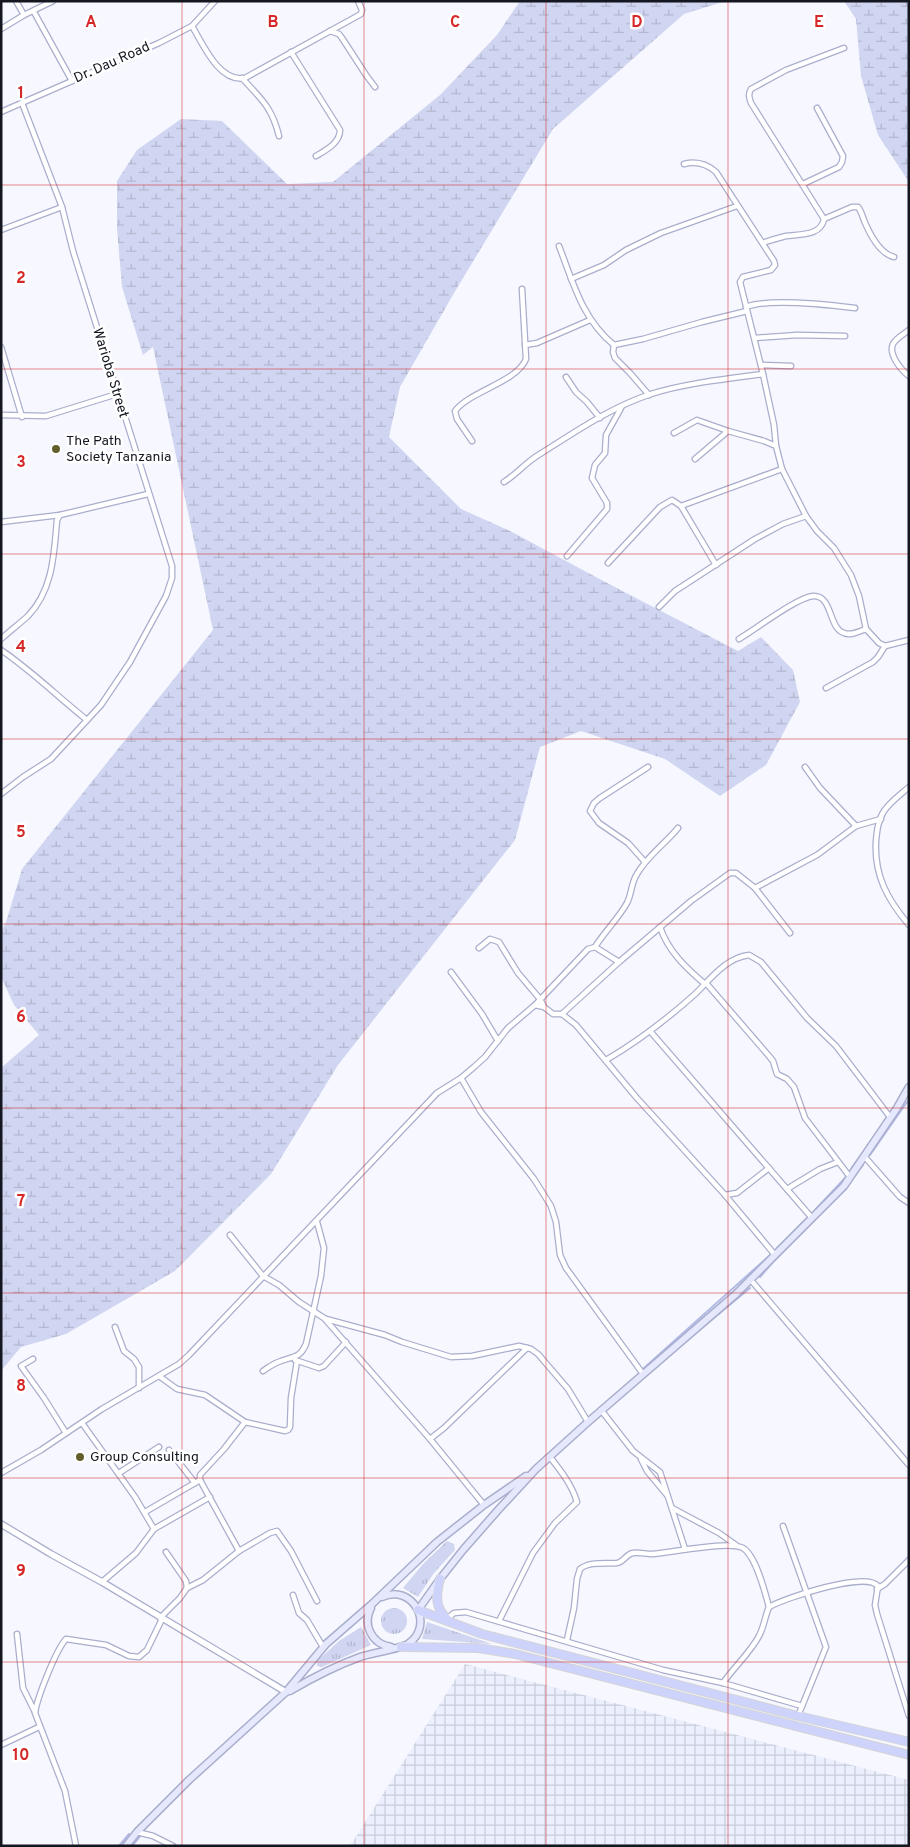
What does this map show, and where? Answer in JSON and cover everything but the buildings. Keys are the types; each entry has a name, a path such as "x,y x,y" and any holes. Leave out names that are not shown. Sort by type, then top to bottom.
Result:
{"main road":[{"path":"379,1599 437,1542 484,1505 536,1469 750,1279 844,1186 908,1092"},
{"path":"418,1610 440,1578 536,1469"},
{"path":"440,1578 436,1600 438,1607 447,1619 462,1628"},
{"path":"126,1846 137,1832 189,1780 286,1692 323,1647 372,1604 386,1595 395,1594 410,1600 418,1610 421,1622 419,1631 414,1638 398,1647 359,1657 315,1676 286,1692"},
{"path":"372,1604 368,1612 367,1621 369,1630 380,1644 398,1647 478,1648 515,1654 909,1755"},
{"path":"418,1610 462,1628 798,1716 909,1742"}],"street":[{"path":"16,1 24,15"},
{"path":"1,29 53,1"},
{"name":"Dr. Dau Road","path":"1,112 135,54 192,26 214,1"},
{"path":"192,26 217,65 232,78 242,78 361,14 362,10 358,1"},
{"path":"34,12 72,81"},
{"path":"330,31 339,34 375,87"},
{"path":"824,218 751,103 749,93 751,89 786,70 844,48"},
{"path":"291,52 340,130 340,136 336,141 316,156"},
{"path":"242,78 272,113 279,136"},
{"name":"Warioba Street","path":"1,794 23,777 51,760 105,699 130,662 166,596 172,578 172,566 73,251 62,207 22,103"},
{"path":"802,184 839,167 842,162 843,156 817,108"},
{"path":"684,164 698,163 716,172 775,266 771,270 743,277 740,287 755,338 782,469 806,516 817,531 834,548 851,575 859,596 866,629 879,643 885,646 909,640"},
{"path":"571,278 604,265 626,250 667,231 737,206"},
{"path":"2,228 62,207"},
{"path":"762,243 784,236 810,233 819,228 824,218 852,207 858,207 879,245 886,254 894,258"},
{"path":"559,246 580,303 590,320 614,344"},
{"path":"472,441 457,419 455,411 463,403 520,369 526,359 522,289"},
{"path":"614,344 643,339 746,309 757,304 790,303 855,308"},
{"path":"525,344 537,343 590,320"},
{"path":"909,330 892,346 892,353 909,376"},
{"path":"755,338 796,335 845,336"},
{"path":"614,344 613,352 615,358 636,378 648,395"},
{"path":"1,347 22,417"},
{"path":"761,365 791,366"},
{"path":"504,482 516,475 537,455 600,418 648,395 670,389 763,374"},
{"path":"566,377 576,392 588,402 600,418"},
{"path":"1,415 22,417 46,416 117,394"},
{"path":"568,556 608,509 592,478 595,465 606,453 606,435 621,407"},
{"path":"674,433 697,420 776,446"},
{"path":"695,459 728,431"},
{"path":"681,506 782,469"},
{"path":"1,522 60,515 148,494"},
{"path":"608,563 660,507 672,500 681,506 716,565"},
{"path":"1,639 28,616 44,590 51,571 57,520 60,515"},
{"path":"659,607 675,591 769,531 806,516"},
{"path":"739,639 785,609 815,596 826,603 839,630 843,633 849,634 866,629"},
{"path":"826,688 873,662 885,646"},
{"path":"1,650 36,676 87,720"},
{"path":"645,862 628,843 600,823 590,811 594,803 600,798 648,767"},
{"path":"805,767 820,788 856,826"},
{"path":"909,787 893,800 884,812 878,828 876,849 879,877 884,888 909,924"},
{"path":"754,888 818,855 856,826 881,819"},
{"path":"1,1473 82,1424 102,1409 179,1364 189,1355 317,1222 437,1093 461,1078 485,1057 508,1028 535,1005 588,949 595,947 621,913 628,900 636,874 678,828"},
{"path":"562,1014 696,896 730,873 736,873 754,888 790,933"},
{"path":"660,927 670,949 690,971 706,983 773,1060 777,1074 794,1087 805,1118 850,1177"},
{"path":"479,948 490,939 498,942 518,973 540,999 544,1007"},
{"path":"595,947 619,962"},
{"path":"606,1060 650,1031 735,959 749,955 766,968 807,1018 836,1046 890,1117"},
{"path":"451,972 482,1014 498,1042"},
{"path":"535,1005 544,1007 553,1014 562,1014 576,1025 636,1097 725,1195 775,1254"},
{"path":"650,1031 812,1218"},
{"path":"461,1078 481,1112 544,1194 554,1211 560,1255 566,1268 643,1374"},
{"path":"864,1156 900,1197 909,1203"},
{"path":"787,1189 820,1169 838,1162"},
{"path":"725,1195 737,1192 769,1168"},
{"path":"159,1376 176,1389 205,1395 245,1422 288,1430 294,1360 303,1351 321,1276 324,1248 317,1222"},
{"path":"230,1235 263,1276 279,1285 324,1318 385,1335 451,1357 472,1356 519,1346 527,1348 538,1354 552,1369 568,1389 588,1422"},
{"path":"750,1279 908,1464"},
{"path":"324,1318 430,1439 484,1505"},
{"path":"115,1327 124,1351 134,1359 139,1367 139,1388"},
{"path":"263,1371 275,1363 294,1360 319,1368 324,1366 346,1342"},
{"path":"430,1439 527,1348"},
{"path":"33,1360 22,1366 66,1434"},
{"path":"601,1410 627,1445 660,1472 684,1549"},
{"path":"145,1512 197,1482 200,1475 245,1422"},
{"path":"82,1424 119,1473 145,1512 154,1530"},
{"path":"119,1473 159,1448"},
{"path":"169,1450 210,1497 238,1550"},
{"path":"499,1621 533,1553 555,1523 577,1502 564,1475 550,1457"},
{"path":"640,1457 647,1471 668,1496"},
{"path":"102,1582 136,1553 154,1530 210,1497"},
{"path":"672,1508 719,1533 750,1554 769,1607 760,1635 733,1667 723,1683"},
{"path":"1,1524 286,1692"},
{"path":"784,1526 826,1647 798,1716"},
{"path":"35,1713 56,1656 66,1639 106,1645 129,1656 139,1657 147,1650 161,1618 187,1588 203,1580 238,1550 270,1533 277,1531 291,1551 317,1601"},
{"path":"567,1640 574,1608 578,1572 582,1567 606,1562 620,1562 630,1554 635,1553 652,1554 684,1549 737,1546"},
{"path":"166,1552 186,1581 187,1588"},
{"path":"878,1588 885,1584 909,1560"},
{"path":"769,1607 780,1600 842,1583 877,1584 875,1605 877,1614 909,1716"},
{"path":"293,1595 299,1613 309,1624 323,1647"},
{"path":"447,1619 460,1611 567,1640 663,1670 723,1683 802,1706"},
{"path":"18,1634 23,1688 60,1774 76,1846"},
{"path":"1,1745 39,1727"},
{"path":"137,1832 153,1836 171,1845"}],"shaded area":[{"path":"465,1664 909,1780 909,1846 350,1846"}],"green space":[{"path":"520,1 726,1 684,14 553,129 454,293 400,387 389,437 461,509 510,531 738,651 761,637 793,670 800,702 766,765 720,796 665,759 581,731 540,747 515,840 338,1065 271,1174 175,1271 66,1334 21,1347 1,1371 1,1068 39,1035 14,1005 1,977 1,931 6,922 22,869 213,630 153,347 143,355 122,287 117,228 117,181 137,150 181,119 222,121 287,184 333,182 440,95 497,35"},
{"path":"844,1 909,1 909,182 878,135 861,76 856,19"},
{"path":"447,1541 454,1544 455,1550 434,1573 418,1597 403,1588 423,1564"},
{"path":"394,1608 403,1612 407,1621 403,1630 394,1634 385,1630 381,1621 385,1612"},
{"path":"427,1622 492,1644 422,1639"},
{"path":"361,1627 371,1645 322,1667 317,1666 317,1661 339,1641"}],"waterway":[{"path":"870,1155 907,1102"},
{"path":"851,1169 875,1135"},
{"path":"851,1181 863,1165"},
{"path":"816,1209 846,1177"},
{"path":"760,1277 845,1189"},
{"path":"777,1248 806,1219"},
{"path":"644,1368 769,1256"},
{"path":"685,1342 750,1288"},
{"path":"119,1846 129,1834"},
{"path":"132,1846 141,1835"}],"place":[{"name":"The Path Society Tanzania","path":"56,449"},
{"name":"Group Consulting","path":"80,1457"}]}
